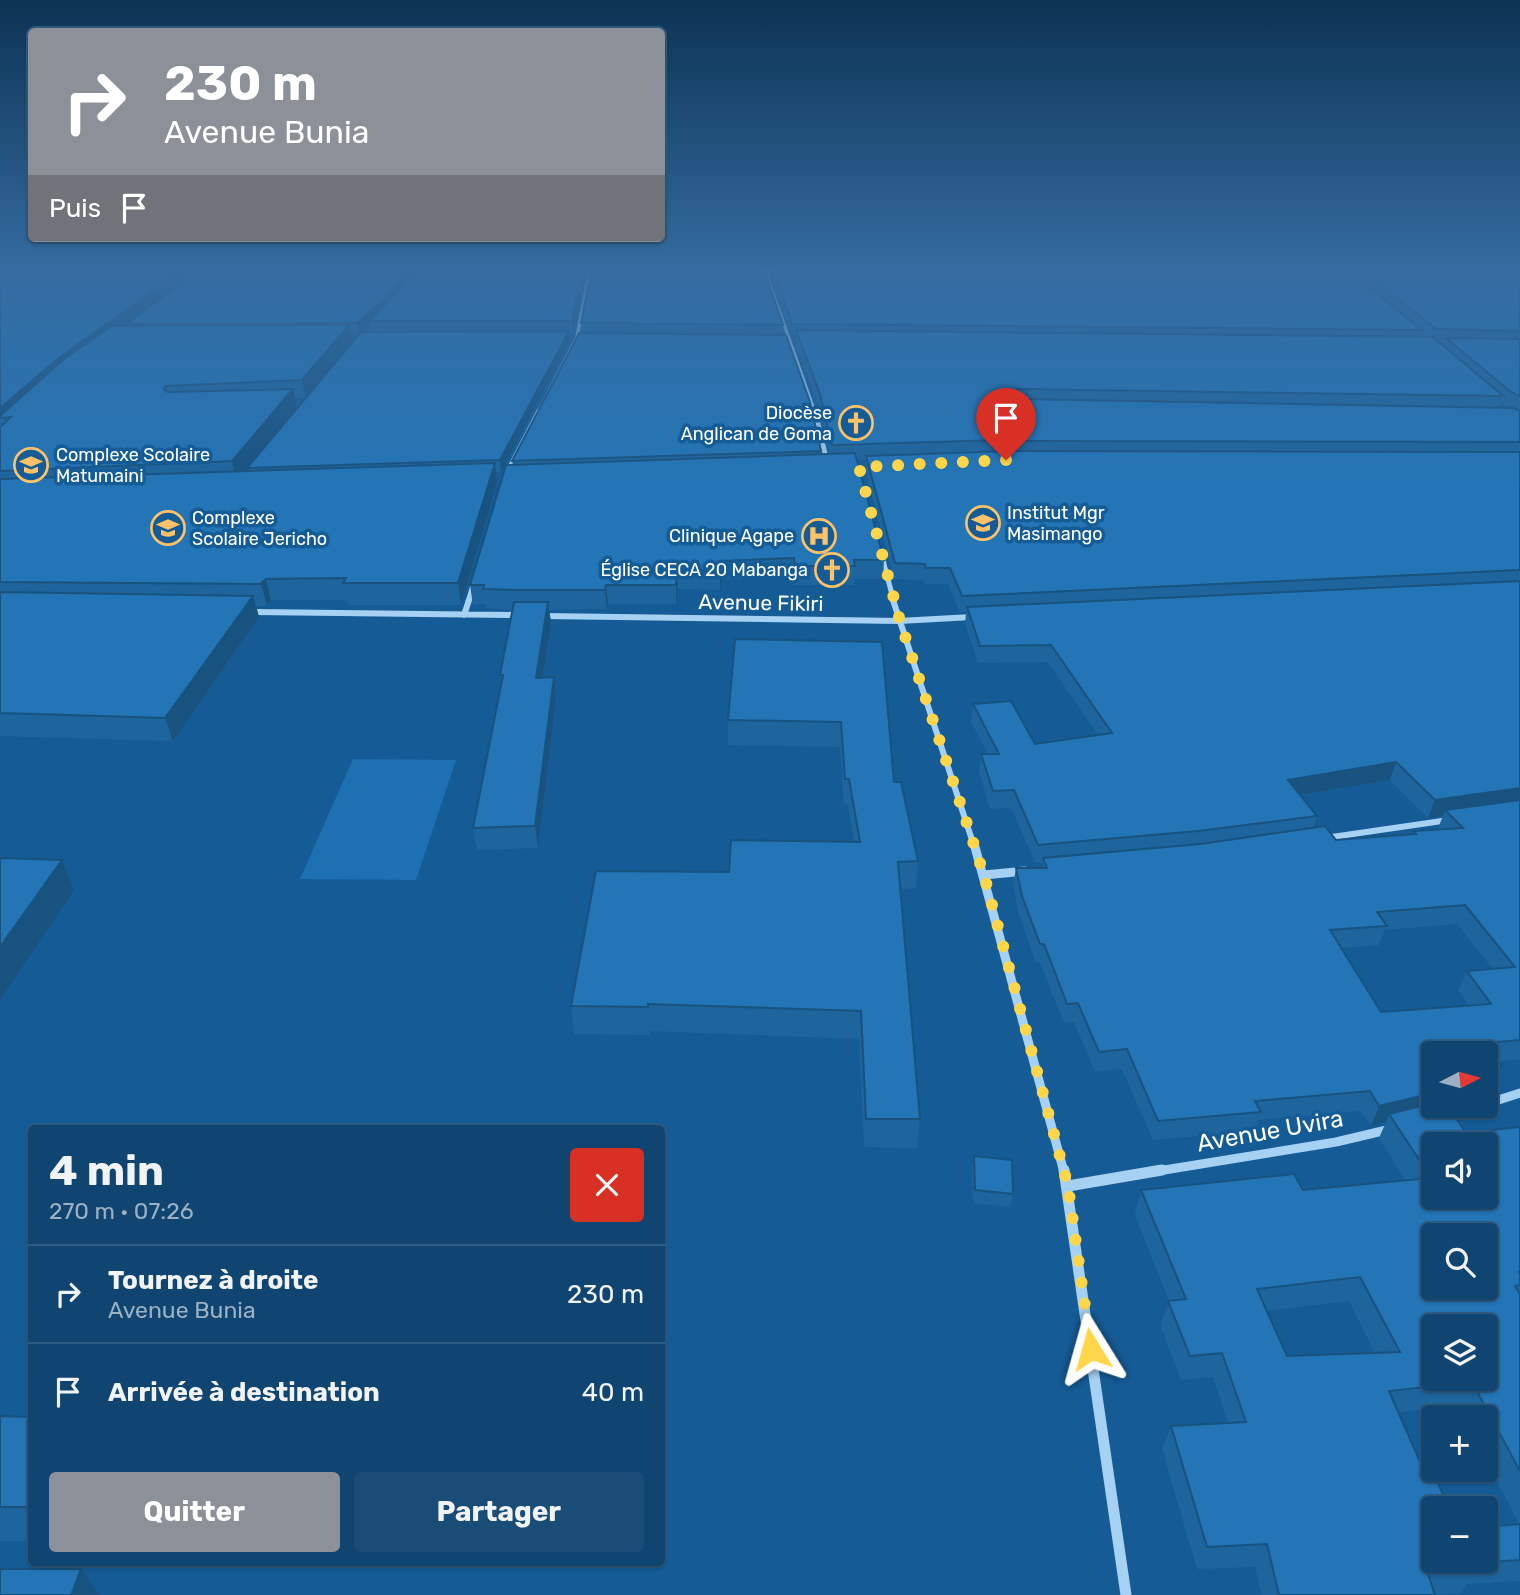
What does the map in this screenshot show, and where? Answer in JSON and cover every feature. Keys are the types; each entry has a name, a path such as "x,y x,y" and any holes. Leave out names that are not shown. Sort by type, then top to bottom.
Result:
{"street":[{"path":"518,478 504,478 574,342"},
{"path":"793,342 811,396 828,468"},
{"path":"1006,460 1003,412 1031,408"},
{"path":"993,460 1020,460"},
{"path":"879,544 900,621 984,875 1068,1186 1126,1595"},
{"path":"464,615 475,577"},
{"name":"Avenue Fikiri","path":"246,612 900,621 982,617"},
{"path":"1319,838 1454,820"},
{"path":"984,875 1036,870"},
{"path":"1498,1100 1520,1093"},
{"name":"Avenue Uvira","path":"1068,1186 1336,1142 1400,1127"}],"shaded area":[{"path":"353,759 456,760 416,880 300,879"}],"building":[{"path":"0,342 80,342 60,357 0,408"},
{"path":"88,342 334,342 302,380 165,386 164,390 168,392 293,389 232,461 0,471 0,427 11,417 0,416 64,359"},
{"path":"352,342 563,342 500,460 247,468"},
{"path":"574,342 789,342 810,402 821,451 512,461"},
{"path":"801,342 1439,342 1503,396 1018,389 1000,396 1002,440 832,445 820,394"},
{"path":"1451,342 1520,342 1520,396 1511,392"},
{"path":"1019,399 1514,408 1520,411 1520,442 1013,441 1010,402"},
{"path":"1008,451 1520,452 1520,570 962,596 950,568 926,568 925,564 895,563 866,456"},
{"path":"855,453 884,560 854,560 855,566 795,566 794,558 722,561 720,571 677,570 676,585 606,585 605,590 483,589 484,585 470,585 506,465"},
{"path":"495,463 458,583 343,583 346,578 266,579 261,584 0,582 0,479"},
{"path":"1520,581 1520,788 1435,800 1396,762 1288,780 1317,816 1198,831 1038,845 1014,790 993,791 981,754 999,754 973,704 1011,701 1035,744 1112,733 1051,645 980,646 967,607"},
{"path":"0,592 253,596 165,718 0,713"},
{"path":"514,602 548,602 536,678 554,677 535,826 473,828 503,675 500,675"},
{"path":"735,639 882,642 894,782 901,782 918,861 898,862 920,1119 866,1119 861,1011 648,1004 648,1007 571,1006 596,871 729,872 731,840 860,842 849,779 845,779 841,722 728,720"},
{"path":"1520,800 1520,1040 1421,1041 1421,1096 1379,1106 1370,1091 1255,1101 1261,1112 1158,1121 1127,1049 1099,1052 1078,1003 1067,1004 1022,896 1016,868 1047,868 1043,858 1200,844 1325,826 1336,840 1463,828 1445,810","holes":["1465,905 1515,967 1467,971 1491,1004 1381,1012 1330,930 1387,926 1377,912"]},
{"path":"0,858 62,860 0,947"},
{"path":"1421,1106 1421,1118 1456,1118 1465,1132 1421,1132 1421,1163 1389,1114"},
{"path":"1520,1127 1520,1285 1515,1286 1520,1294 1520,1471 1498,1430 1498,1405 1484,1405 1477,1391 1498,1391 1498,1314 1421,1314 1421,1388 1389,1391 1421,1464 1421,1482 1437,1482 1444,1496 1421,1496 1421,1573 1444,1573 1428,1574 1435,1595 1279,1595 1267,1544 1207,1547 1171,1426 1246,1422 1222,1353 1190,1356 1168,1301 1186,1299 1141,1190 1294,1174 1303,1190 1421,1179 1421,1209 1498,1209 1498,1132 1475,1132","holes":["1360,1277 1400,1352 1287,1356 1257,1289"]},
{"path":"974,1156 1012,1160 1013,1194 975,1190"},
{"path":"0,1416 28,1417 28,1507 0,1507"},
{"path":"1520,1524 1520,1560 1498,1561 1498,1526"},
{"path":"0,1569 81,1569 71,1595 0,1595"}],"place":[{"name":"Diocèse Anglican de Goma","path":"856,423"},
{"name":"Complexe Scolaire Matumaini","path":"31,465"},
{"name":"Institut Mgr Masimango","path":"983,523"},
{"name":"Complexe Scolaire Jericho","path":"168,528"},
{"name":"Clinique Agape","path":"819,536"},
{"name":"Église CECA 20 Mabanga","path":"832,570"}],"route":[{"path":"1006,460 859,467 900,621 984,875 1068,1186 1091,1349"}]}
